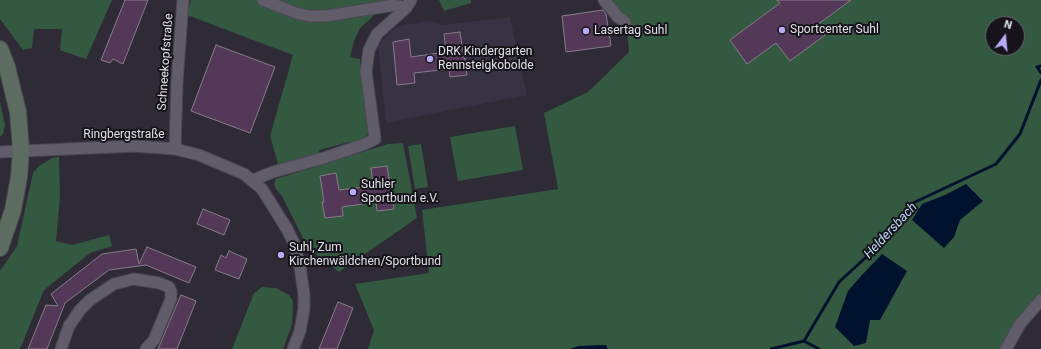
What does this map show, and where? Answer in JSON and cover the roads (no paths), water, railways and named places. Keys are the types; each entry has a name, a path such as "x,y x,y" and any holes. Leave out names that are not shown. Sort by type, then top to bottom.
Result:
{"street":[{"name":"Schneekopfstraße","path":"175,149 177,83 184,0"},
{"path":"263,0 296,13 309,16 326,16 408,4"},
{"path":"604,0 618,17 625,22"},
{"path":"253,180 273,172 327,157 365,144 375,138 366,71 369,50 377,34 408,4"},
{"path":"0,49 15,94 21,150 19,177 13,210 0,248"},
{"name":"Ringbergstraße","path":"0,152 135,146 175,149 198,155 235,170 253,180 262,189 287,229 294,243 300,267 304,294 304,309 300,330 293,349"},
{"path":"61,349 69,326 80,310 90,300 114,284 134,279 159,283 169,287 171,292 171,299 154,340 146,349"},
{"path":"1006,349 1020,324 1041,300"}],"water":[{"path":"966,184 983,201 960,220 954,237 944,248 912,220 922,204 945,195"},
{"path":"882,254 907,271 880,320 870,320 866,343 854,346 835,327 848,291"},
{"path":"606,345 607,349 570,349 579,346"}],"waterway":[{"name":"Heldersbach","path":"1041,66 1037,67 1041,73"},
{"name":"Heldersbach","path":"771,349 804,341 839,282 875,249 913,203 996,164 1020,134 1041,80"},
{"path":"804,341 819,349"}],"place":[{"name":"Sportcenter Suhl","path":"782,30"},
{"name":"Lasertag Suhl","path":"586,31"},
{"name":"DRK Kindergarten Rennsteigkobolde","path":"430,59"},
{"name":"Suhler Sportbund e.V.","path":"353,192"},
{"name":"Suhl, Zum Kirchenwäldchen/Sportbund","path":"281,255"}]}
